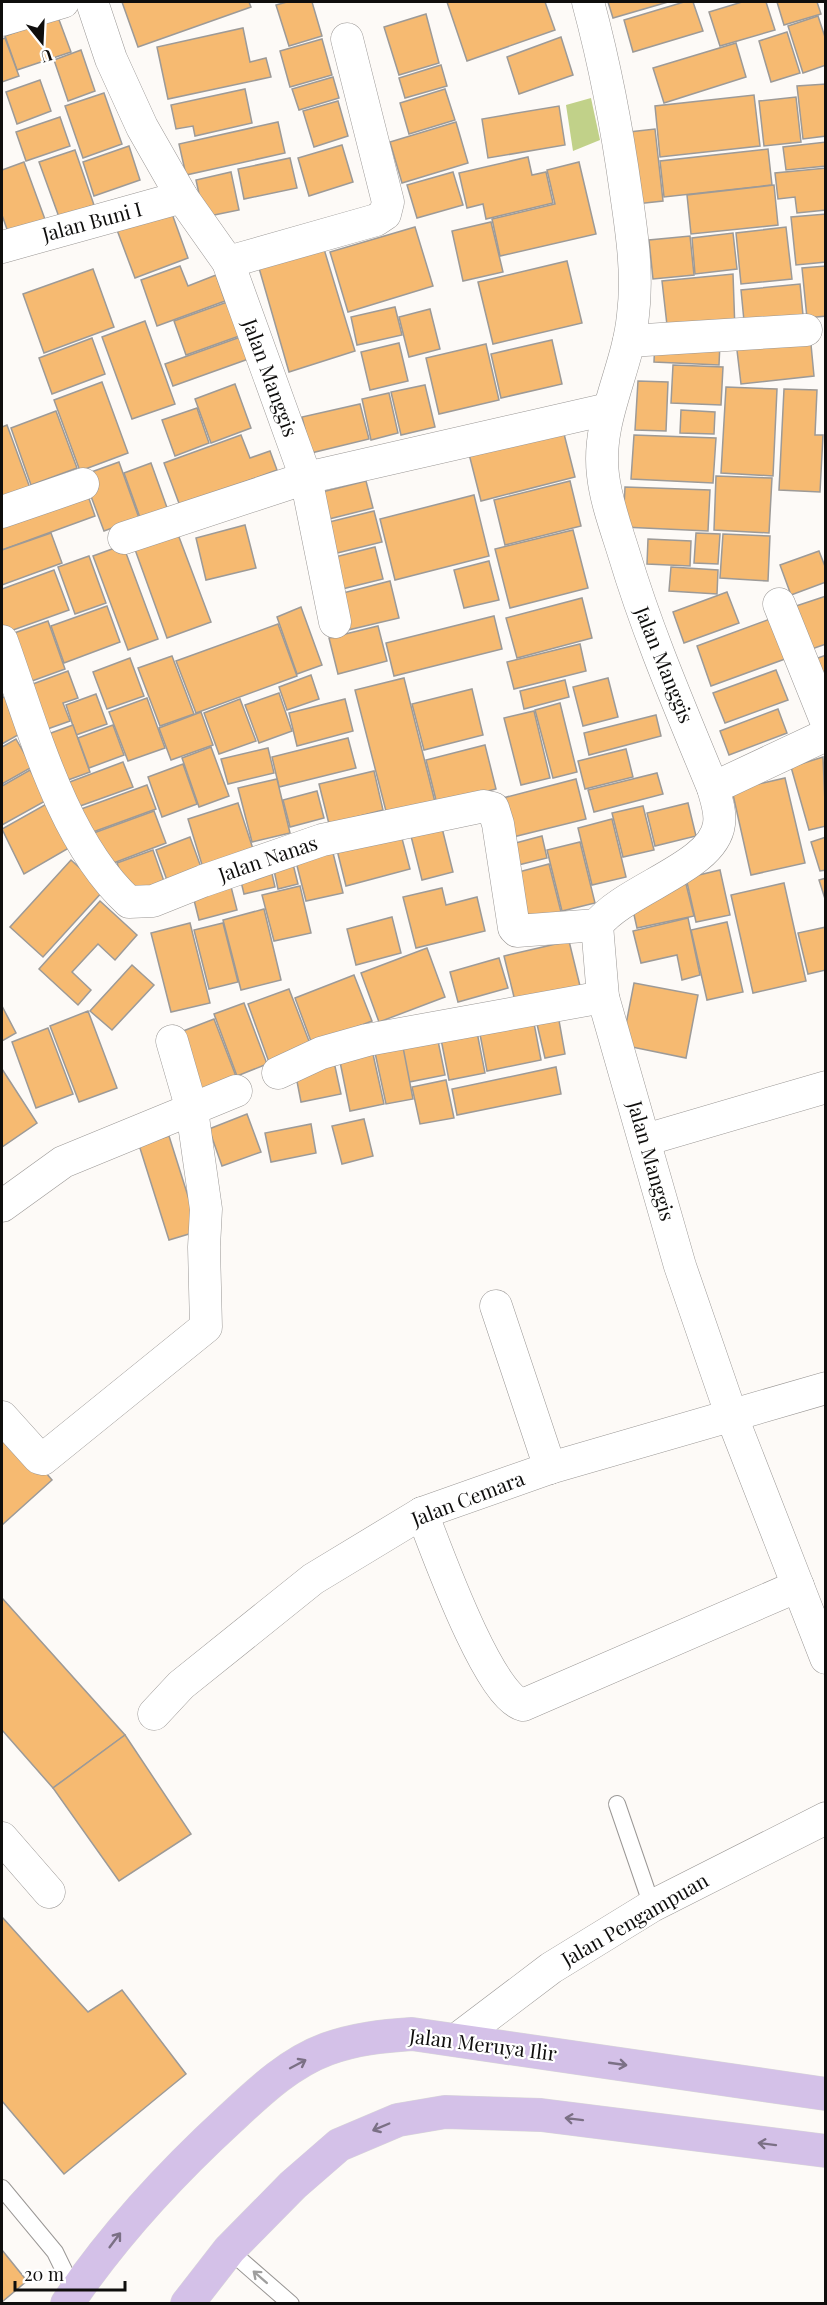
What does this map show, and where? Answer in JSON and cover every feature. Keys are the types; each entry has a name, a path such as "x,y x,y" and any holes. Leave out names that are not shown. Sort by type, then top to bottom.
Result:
{"main road":[{"name":"Jalan Meruya Ilir","path":"71,2298 128,2223 182,2163 286,2071 325,2049 368,2037 412,2034 825,2094"},
{"path":"187,2304 228,2250 293,2185 339,2145 398,2120 445,2112 541,2115 825,2151"}],"street":[{"path":"2,20 63,2"},
{"name":"Jalan Manggis","path":"92,2 111,59 142,127 182,197 228,262 306,478 335,622"},
{"name":"Jalan Manggis","path":"588,2 616,119 636,272 626,362 608,409 603,442 608,502 641,610 713,788 719,812 719,825 712,842 699,858 621,902 597,925 603,997 680,1266 732,1417 825,1658"},
{"path":"228,262 376,220 385,214 388,202 347,39"},
{"name":"Jalan Buni I","path":"2,247 182,197"},
{"path":"629,341 806,330"},
{"path":"124,538 306,478 608,409"},
{"path":"2,512 83,484"},
{"path":"778,604 825,721"},
{"name":"Jalan Nanas","path":"2,641 64,811 112,886 129,902 153,902 203,881 322,840 484,806 493,808 498,824 514,928 517,931 597,925"},
{"path":"713,788 825,735"},
{"path":"278,1073 321,1053 367,1040 603,997"},
{"path":"2,1417 39,1458 43,1459 206,1326 204,1246 206,1209 192,1110 172,1041"},
{"path":"645,1140 825,1087"},
{"path":"2,1206 63,1162 236,1091"},
{"path":"496,1306 550,1468"},
{"name":"Jalan Cemara","path":"154,1714 181,1685 313,1579 422,1513 550,1468 732,1417 825,1388"},
{"path":"422,1513 470,1632 504,1692 515,1704 523,1706 798,1586"},
{"name":"Jalan Pengampuan","path":"456,2040 551,1968 652,1906 825,1818"},
{"path":"2,1838 49,1892"}],"lane":[{"path":"617,1804 652,1906"},
{"path":"2,2188 55,2252 71,2298"},
{"path":"228,2250 291,2304"}],"green space":[{"path":"591,98 600,140 573,151 566,105"}],"building":[{"path":"122,2 249,2 251,7 138,47"},
{"path":"287,2 312,2 322,36 289,46 276,5"},
{"path":"447,2 545,2 555,30 467,61"},
{"path":"608,2 668,2 613,18"},
{"path":"684,2 693,2 703,31 633,52 624,20"},
{"path":"742,2 766,2 775,30 720,46 709,12"},
{"path":"777,2 817,2 821,14 784,25"},
{"path":"426,14 439,63 399,75 384,27"},
{"path":"818,16 826,40 826,65 803,73 788,26"},
{"path":"58,17 71,52 17,70 5,36"},
{"path":"243,28 250,62 266,58 271,77 168,99 157,47"},
{"path":"787,32 800,73 771,82 759,41"},
{"path":"561,37 573,75 519,94 507,57"},
{"path":"5,38 19,76 2,82 2,39"},
{"path":"322,39 332,75 290,87 280,51"},
{"path":"736,43 746,77 664,103 653,68"},
{"path":"81,50 95,91 68,101 54,60"},
{"path":"441,65 447,86 405,98 399,78"},
{"path":"333,77 339,98 299,110 292,89"},
{"path":"40,80 51,111 17,124 6,92"},
{"path":"826,84 826,136 803,139 797,86"},
{"path":"245,89 252,123 195,136 193,126 176,129 171,105"},
{"path":"445,89 455,120 409,134 400,103"},
{"path":"104,93 122,144 83,158 65,106"},
{"path":"754,95 760,146 660,157 655,106"},
{"path":"796,97 801,142 764,146 759,101"},
{"path":"338,101 348,136 314,147 303,111"},
{"path":"559,106 565,145 488,158 482,119"},
{"path":"60,117 70,146 26,161 16,132"},
{"path":"278,122 285,153 186,175 179,144"},
{"path":"456,122 468,163 402,183 390,142"},
{"path":"655,129 663,201 636,204 629,132"},
{"path":"826,142 826,166 786,170 783,147"},
{"path":"342,145 353,182 309,196 298,158"},
{"path":"129,146 140,180 94,196 83,162"},
{"path":"768,149 772,185 664,197 660,161"},
{"path":"75,150 94,205 59,217 39,162"},
{"path":"528,157 532,175 546,172 553,203 486,219 483,204 467,208 459,173"},
{"path":"290,158 297,188 244,199 238,169"},
{"path":"24,162 46,222 9,235 2,215 2,170"},
{"path":"579,162 596,234 500,256 492,219 555,204 547,170"},
{"path":"826,168 826,210 797,213 795,197 778,199 775,173"},
{"path":"231,172 239,210 204,217 196,180"},
{"path":"453,172 463,205 417,218 407,185"},
{"path":"774,185 778,225 691,234 687,195"},
{"path":"171,211 188,258 135,278 117,230"},
{"path":"826,214 826,262 796,265 791,217"},
{"path":"491,222 503,272 463,281 452,231"},
{"path":"415,227 433,286 348,312 330,252"},
{"path":"786,227 792,279 741,284 736,233"},
{"path":"733,233 737,269 695,274 692,238"},
{"path":"690,236 694,275 653,279 649,240"},
{"path":"324,249 355,351 289,372 259,268"},
{"path":"567,261 582,323 493,344 478,282"},
{"path":"180,266 188,286 216,275 225,301 157,326 141,280"},
{"path":"826,266 826,316 807,318 802,268"},
{"path":"93,269 114,327 44,353 23,294"},
{"path":"733,274 735,331 668,334 662,281"},
{"path":"800,284 803,315 744,321 741,290"},
{"path":"230,301 242,335 186,355 174,321"},
{"path":"395,307 402,335 357,345 351,317"},
{"path":"430,309 440,349 409,357 399,317"},
{"path":"145,321 175,404 132,419 102,337"},
{"path":"810,334 814,376 741,384 736,342"},
{"path":"246,335 254,357 173,386 165,364"},
{"path":"92,338 105,374 52,394 39,358"},
{"path":"552,340 562,384 501,398 491,354"},
{"path":"655,340 720,343 719,365 654,362"},
{"path":"399,343 408,381 370,390 361,352"},
{"path":"486,344 499,400 439,414 426,358"},
{"path":"673,365 723,367 721,405 671,403"},
{"path":"638,381 668,382 666,431 635,430"},
{"path":"102,382 128,453 80,471 54,400"},
{"path":"235,384 251,428 211,443 195,399"},
{"path":"425,385 435,427 401,435 391,392"},
{"path":"726,387 777,389 773,476 721,473"},
{"path":"784,389 817,390 815,435 823,435 820,492 779,490"},
{"path":"389,393 398,433 371,440 362,399"},
{"path":"360,404 369,439 311,453 302,417"},
{"path":"197,408 209,443 175,456 162,420"},
{"path":"681,410 715,412 714,434 680,433"},
{"path":"56,411 77,468 31,485 11,428"},
{"path":"7,425 30,488 2,499 2,427"},
{"path":"563,430 575,477 481,501 469,454"},
{"path":"241,435 250,458 270,451 277,470 180,506 164,463"},
{"path":"634,435 716,438 713,483 631,479"},
{"path":"119,462 139,518 104,531 83,475"},
{"path":"151,463 170,516 143,526 124,473"},
{"path":"716,476 772,478 769,533 714,530"},
{"path":"366,481 373,508 325,520 318,493"},
{"path":"570,481 581,526 505,545 494,500"},
{"path":"85,487 95,516 2,550 2,515"},
{"path":"625,487 710,490 708,531 623,527"},
{"path":"474,495 489,556 395,580 380,519"},
{"path":"374,511 382,542 329,555 321,524"},
{"path":"245,525 256,568 206,580 196,538"},
{"path":"176,529 211,622 167,638 133,544"},
{"path":"573,530 588,588 510,608 495,549"},
{"path":"51,533 62,563 2,585 2,550"},
{"path":"696,533 720,534 718,564 694,563"},
{"path":"723,534 770,536 768,581 720,578"},
{"path":"648,539 691,541 690,566 647,564"},
{"path":"123,545 158,639 128,650 93,556"},
{"path":"375,547 383,579 338,590 331,558"},
{"path":"819,551 826,569 826,582 791,595 780,565"},
{"path":"89,556 106,603 75,614 58,567"},
{"path":"489,561 499,600 464,608 454,570"},
{"path":"671,567 718,570 717,594 669,591"},
{"path":"54,570 69,610 2,634 2,589"},
{"path":"390,581 399,618 348,630 339,594"},
{"path":"727,592 739,623 684,643 673,612"},
{"path":"826,596 826,644 806,651 790,608"},
{"path":"582,598 592,638 517,658 506,618"},
{"path":"107,606 120,642 64,663 51,626"},
{"path":"301,607 322,665 297,674 277,617"},
{"path":"781,615 796,655 711,686 697,646"},
{"path":"494,616 502,649 394,676 386,643"},
{"path":"48,621 65,669 21,685 3,637"},
{"path":"278,624 297,676 196,713 176,661"},
{"path":"378,626 387,661 338,674 329,638"},
{"path":"580,644 586,671 514,689 507,662"},
{"path":"826,655 826,710 807,662"},
{"path":"172,656 194,714 160,726 138,668"},
{"path":"130,658 144,696 107,709 93,672"},
{"path":"776,670 788,700 725,723 713,693"},
{"path":"68,671 78,698 63,703 70,721 39,732 22,688"},
{"path":"311,675 319,699 287,710 279,687"},
{"path":"404,678 435,802 387,815 355,690"},
{"path":"608,678 618,717 583,726 573,687"},
{"path":"565,680 569,697 524,709 520,691"},
{"path":"472,689 483,735 424,750 412,704"},
{"path":"279,693 292,731 259,743 245,705"},
{"path":"96,694 107,724 76,735 66,705"},
{"path":"6,696 25,731 2,744 2,698"},
{"path":"147,698 165,748 128,761 109,712"},
{"path":"240,699 256,741 219,754 204,713"},
{"path":"345,699 353,731 297,746 289,713"},
{"path":"560,703 577,772 553,778 535,710"},
{"path":"778,709 787,733 729,755 720,731"},
{"path":"534,711 550,778 521,785 504,718"},
{"path":"201,712 213,745 171,760 159,728"},
{"path":"656,715 661,736 589,755 584,733"},
{"path":"73,725 90,772 57,784 40,737"},
{"path":"113,725 124,755 89,768 78,738"},
{"path":"348,738 356,768 279,787 272,757"},
{"path":"16,739 32,767 2,784 2,747"},
{"path":"485,745 496,789 437,804 426,760"},
{"path":"211,747 229,796 199,807 182,758"},
{"path":"268,748 274,773 228,784 221,759"},
{"path":"626,749 633,777 585,789 578,761"},
{"path":"823,757 826,826 809,830 791,767"},
{"path":"123,762 133,787 69,810 59,786"},
{"path":"183,764 197,804 162,817 148,777"},
{"path":"30,770 47,800 2,825 2,786"},
{"path":"374,771 383,810 329,824 319,784"},
{"path":"657,773 663,794 594,812 588,790"},
{"path":"785,778 805,863 751,875 732,790"},
{"path":"277,779 290,833 252,842 238,788"},
{"path":"576,779 586,819 509,838 499,799"},
{"path":"147,785 156,809 82,836 73,812"},
{"path":"317,791 324,818 290,827 283,800"},
{"path":"50,802 74,845 24,874 2,829"},
{"path":"238,803 254,852 203,868 188,819"},
{"path":"688,803 696,836 655,846 647,813"},
{"path":"643,806 654,850 623,857 612,813"},
{"path":"154,811 166,843 103,867 91,834"},
{"path":"612,819 626,877 592,885 578,828"},
{"path":"440,820 453,872 422,880 409,828"},
{"path":"399,827 410,869 346,886 335,842"},
{"path":"542,836 547,858 514,866 508,845"},
{"path":"190,837 202,870 168,883 156,850"},
{"path":"826,837 826,870 820,871 811,842"},
{"path":"580,842 595,903 562,911 547,850"},
{"path":"331,845 343,893 306,901 294,854"},
{"path":"153,850 166,887 130,900 117,863"},
{"path":"291,856 298,884 278,889 272,861"},
{"path":"71,860 104,890 43,957 10,927"},
{"path":"549,864 561,912 522,922 511,874"},
{"path":"270,865 275,887 244,894 239,873"},
{"path":"720,870 730,915 696,922 686,878"},
{"path":"826,878 826,902 819,880"},
{"path":"229,879 237,910 199,920 191,888"},
{"path":"784,883 806,981 753,993 731,895"},
{"path":"686,884 694,916 637,928 630,897"},
{"path":"300,886 311,933 274,941 262,895"},
{"path":"442,888 446,905 477,897 485,931 416,948 403,897"},
{"path":"100,901 137,935 115,960 98,944 72,972 91,990 78,1005 39,969"},
{"path":"264,909 281,980 241,990 223,920"},
{"path":"392,917 401,953 356,965 347,929"},
{"path":"688,918 700,975 682,980 677,955 641,963 633,931"},
{"path":"727,922 743,992 707,1000 691,930"},
{"path":"190,923 210,1003 171,1012 151,933"},
{"path":"223,923 238,982 209,989 194,930"},
{"path":"826,927 826,970 808,974 798,933"},
{"path":"569,941 580,986 515,1001 504,956"},
{"path":"427,948 445,997 379,1022 361,973"},
{"path":"499,958 508,988 458,1002 450,972"},
{"path":"132,965 154,985 112,1030 90,1011"},
{"path":"354,975 372,1021 312,1044 295,998"},
{"path":"634,983 698,995 686,1058 622,1045"},
{"path":"289,989 312,1049 270,1065 248,1004"},
{"path":"244,1003 267,1064 237,1076 214,1014"},
{"path":"2,1006 16,1033 2,1041"},
{"path":"88,1011 117,1088 79,1102 50,1026"},
{"path":"558,1015 565,1054 545,1058 536,1020"},
{"path":"533,1018 541,1060 487,1071 479,1029"},
{"path":"214,1019 237,1079 200,1093 178,1033"},
{"path":"476,1027 485,1073 449,1080 440,1034"},
{"path":"48,1028 73,1094 36,1108 12,1042"},
{"path":"437,1036 445,1075 409,1082 401,1044"},
{"path":"402,1042 413,1099 386,1104 374,1048"},
{"path":"371,1045 384,1104 350,1111 338,1052"},
{"path":"334,1062 341,1094 301,1102 295,1071"},
{"path":"556,1067 561,1094 457,1115 452,1089"},
{"path":"2,1069 37,1123 2,1147"},
{"path":"446,1080 454,1118 420,1124 412,1087"},
{"path":"247,1114 261,1152 222,1166 209,1129"},
{"path":"364,1119 373,1156 342,1164 332,1126"},
{"path":"311,1124 316,1153 271,1162 265,1133"},
{"path":"169,1136 199,1231 169,1240 139,1145"},
{"path":"2,1421 52,1480 2,1525"},
{"path":"2,1598 125,1735 53,1788 2,1730"},
{"path":"125,1735 191,1834 119,1881 53,1788"},
{"path":"2,1917 88,2012 122,1990 186,2074 64,2174 2,2101"},
{"path":"2,2250 27,2281 2,2302"}]}
